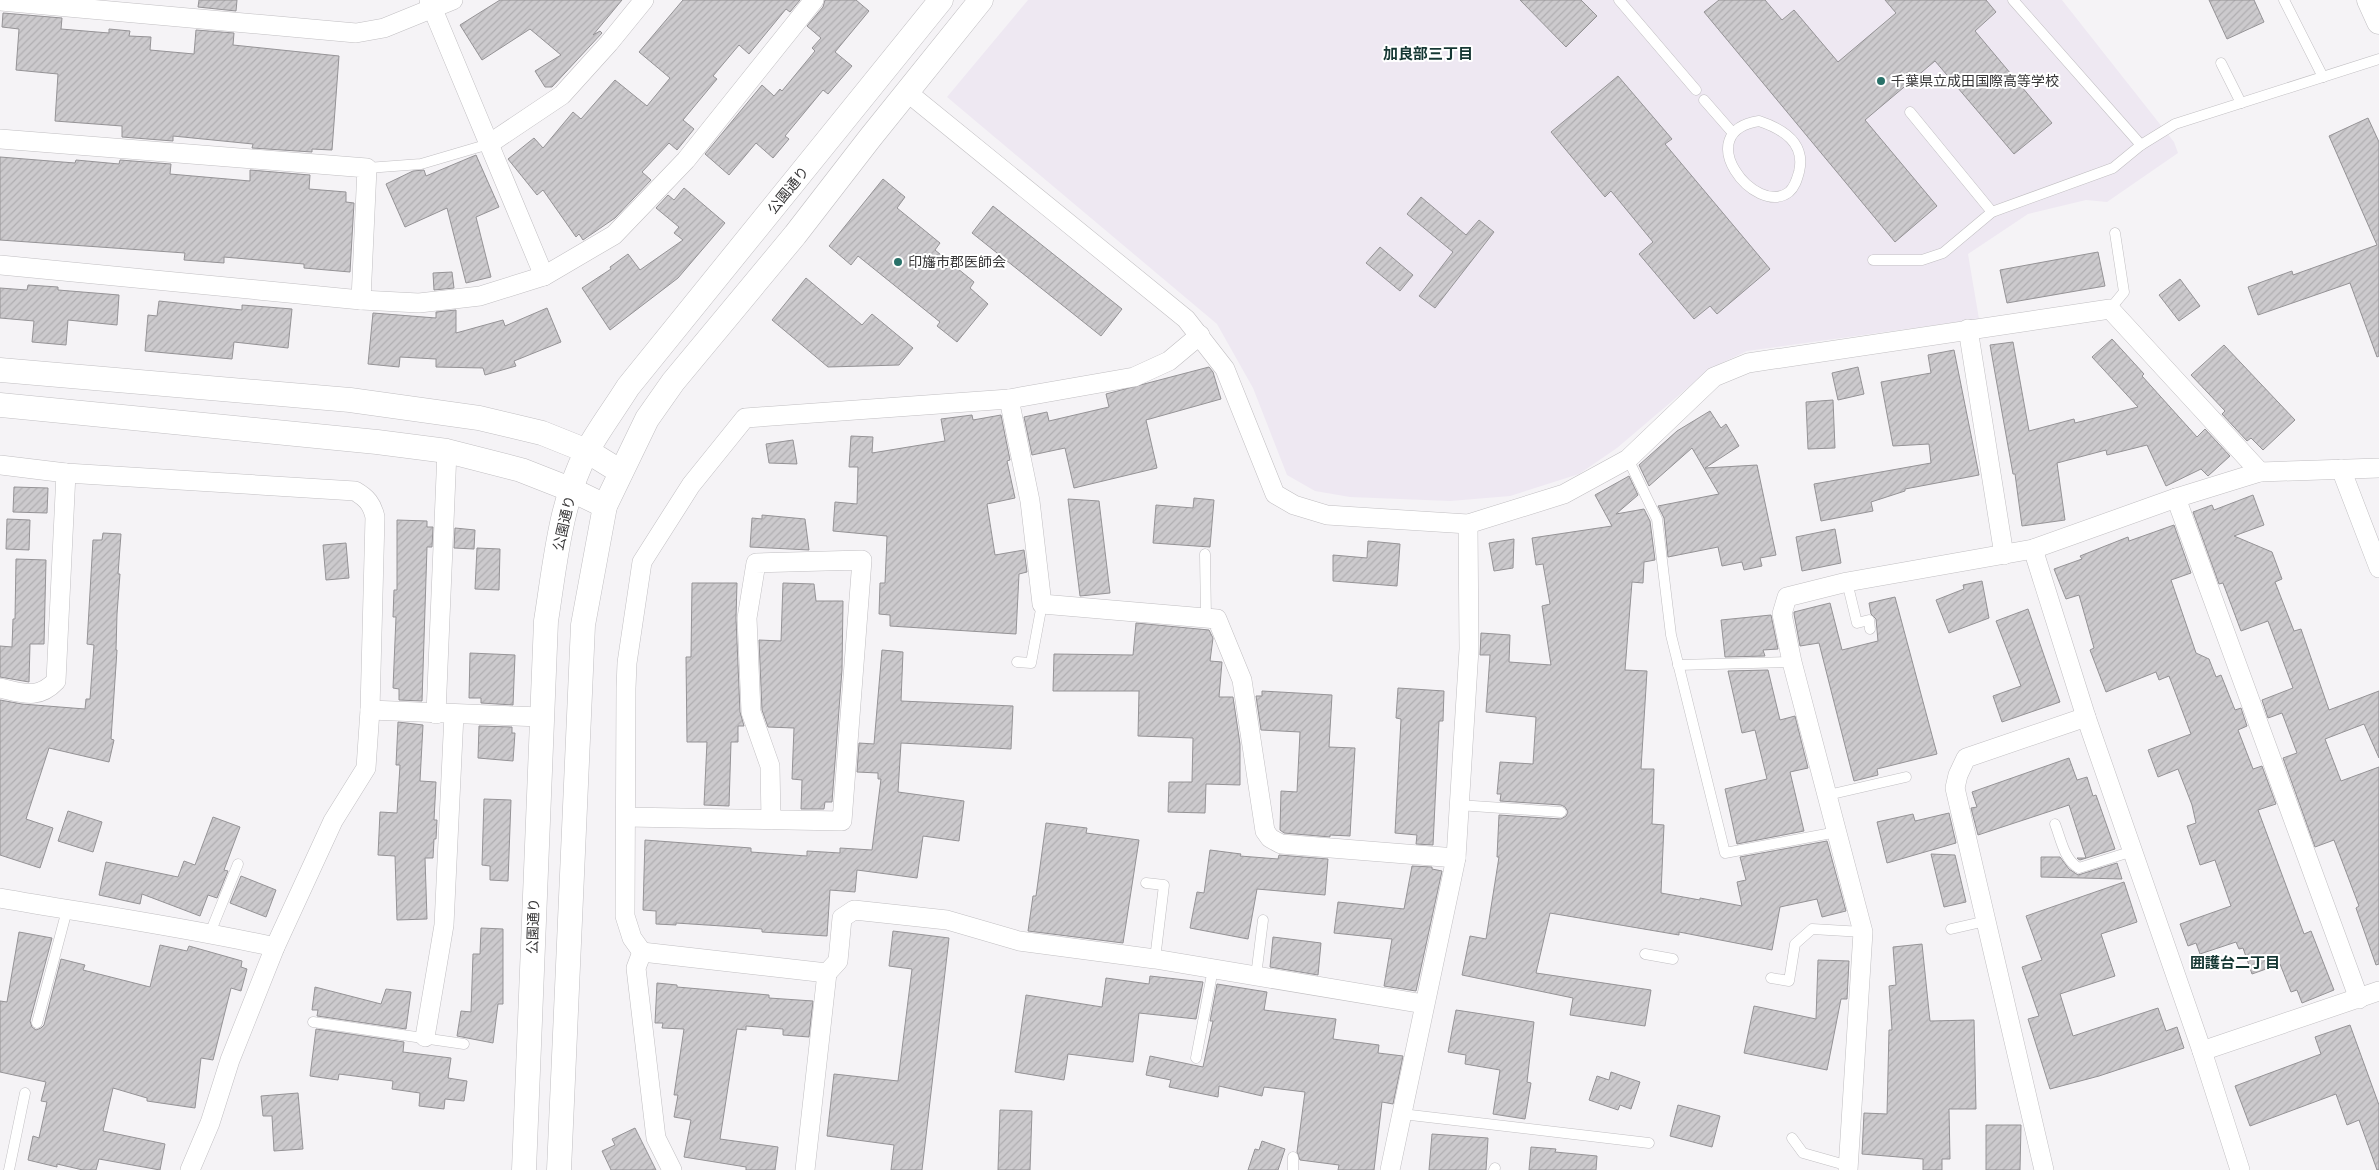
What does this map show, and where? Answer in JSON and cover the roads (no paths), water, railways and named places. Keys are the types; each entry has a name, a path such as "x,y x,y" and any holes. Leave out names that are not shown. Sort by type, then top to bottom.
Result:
{"street":[{"path":"0,1 356,33 384,28 431,4 453,0"},
{"path":"489,144 562,95 609,43 644,0"},
{"path":"0,265 361,300 403,297 419,303 480,296 544,276 614,235 643,207 686,160 814,0"},
{"name":"公園通り","path":"524,1170 546,621 559,541 572,490 587,451 628,386 942,0"},
{"path":"559,1170 583,625 605,506 647,419 673,382 796,235 981,0"},
{"path":"2369,0 2379,22"},
{"path":"431,4 544,276"},
{"path":"907,92 1186,319 1225,369 1275,494 1294,505 1327,515 1468,524 1564,494 1628,459 1714,377 1748,363 2110,309 2260,472"},
{"path":"0,139 367,168 361,300"},
{"path":"1968,329 2004,555"},
{"path":"827,973 642,952 632,938 625,916 627,663 642,562 691,485 745,418 1009,399 1134,376 1169,361 1200,335"},
{"path":"0,370 359,401 479,418 542,433 587,451 621,472"},
{"path":"1009,399 1030,501 1042,604 1217,619 1242,680 1265,831 1270,838 1281,844 1456,858"},
{"path":"0,406 357,440 447,451 521,470 572,490 605,506"},
{"path":"425,1037 444,926 447,451"},
{"path":"0,465 66,473 355,491 365,497 372,506 375,517 370,710 366,768 333,821 275,947 230,1060 210,1123 190,1170"},
{"path":"1849,1168 1863,932 1792,662 1782,614 1787,597 1847,582 2033,550 2176,498 2260,472 2379,468"},
{"path":"2341,469 2379,568"},
{"path":"0,688 33,694 46,692 56,681 66,473"},
{"path":"2176,498 2359,999"},
{"path":"1390,1170 1456,858 1469,649 1468,524"},
{"path":"2033,550 2086,717 2202,1051 2240,1170"},
{"path":"626,817 771,820 842,821 862,560 756,563 747,618 751,712 770,766 771,820"},
{"path":"370,710 541,717"},
{"path":"2044,1170 1955,788 1958,774 1966,758 2086,717"},
{"path":"0,898 210,933 275,947"},
{"path":"805,1170 827,973 838,961 842,918 854,910 947,920 1019,941 1155,959 1424,1004"},
{"path":"642,952 636,968 656,1138 672,1170"},
{"path":"2202,1051 2379,991"}],"lane":[{"path":"1618,0 1696,90"},
{"path":"2013,0 2141,146"},
{"path":"2284,0 2323,77"},
{"path":"1874,260 1922,260 1943,253 1992,212 2113,168 2141,146 2175,124 2379,59"},
{"path":"2221,63 2241,103"},
{"path":"1704,100 1732,132"},
{"path":"1910,112 1992,212"},
{"path":"1759,120 1776,126 1790,136 1797,145 1801,164 1796,184 1789,192 1780,196 1767,197 1750,188 1735,169 1729,156 1727,147 1732,132 1745,123 1759,120"},
{"path":"367,168 422,164 489,144"},
{"path":"2110,309 2124,292 2115,233"},
{"path":"1628,459 1657,519 1671,635 1725,853 1837,832"},
{"path":"1205,554 1206,618"},
{"path":"1847,582 1857,623 1869,620 1870,629"},
{"path":"1017,662 1031,663 1042,604"},
{"path":"1678,665 1792,662"},
{"path":"1828,795 1906,777"},
{"path":"1458,805 1561,812"},
{"path":"2055,824 2066,856 2073,865 2080,868 2133,851"},
{"path":"210,933 238,864"},
{"path":"1146,883 1164,886 1155,959"},
{"path":"37,1023 67,910"},
{"path":"1256,976 1263,920"},
{"path":"1951,929 1986,921"},
{"path":"1771,978 1789,981 1795,944 1812,929 1863,932"},
{"path":"1645,954 1673,959"},
{"path":"1196,1058 1213,969"},
{"path":"313,1022 464,1044"},
{"path":"9,1170 25,1094"},
{"path":"1402,1114 1649,1144"},
{"path":"1792,1138 1803,1153 1849,1168"},
{"path":"1293,1157 1293,1170"}],"place":[{"name":"千葉県立成田国際高等学校","path":"1881,81"},
{"name":"印旛市郡医師会","path":"898,262"}],"district":[{"name":"加良部三丁目","path":"1428,54"},
{"name":"囲護台二丁目","path":"2235,963"}]}
